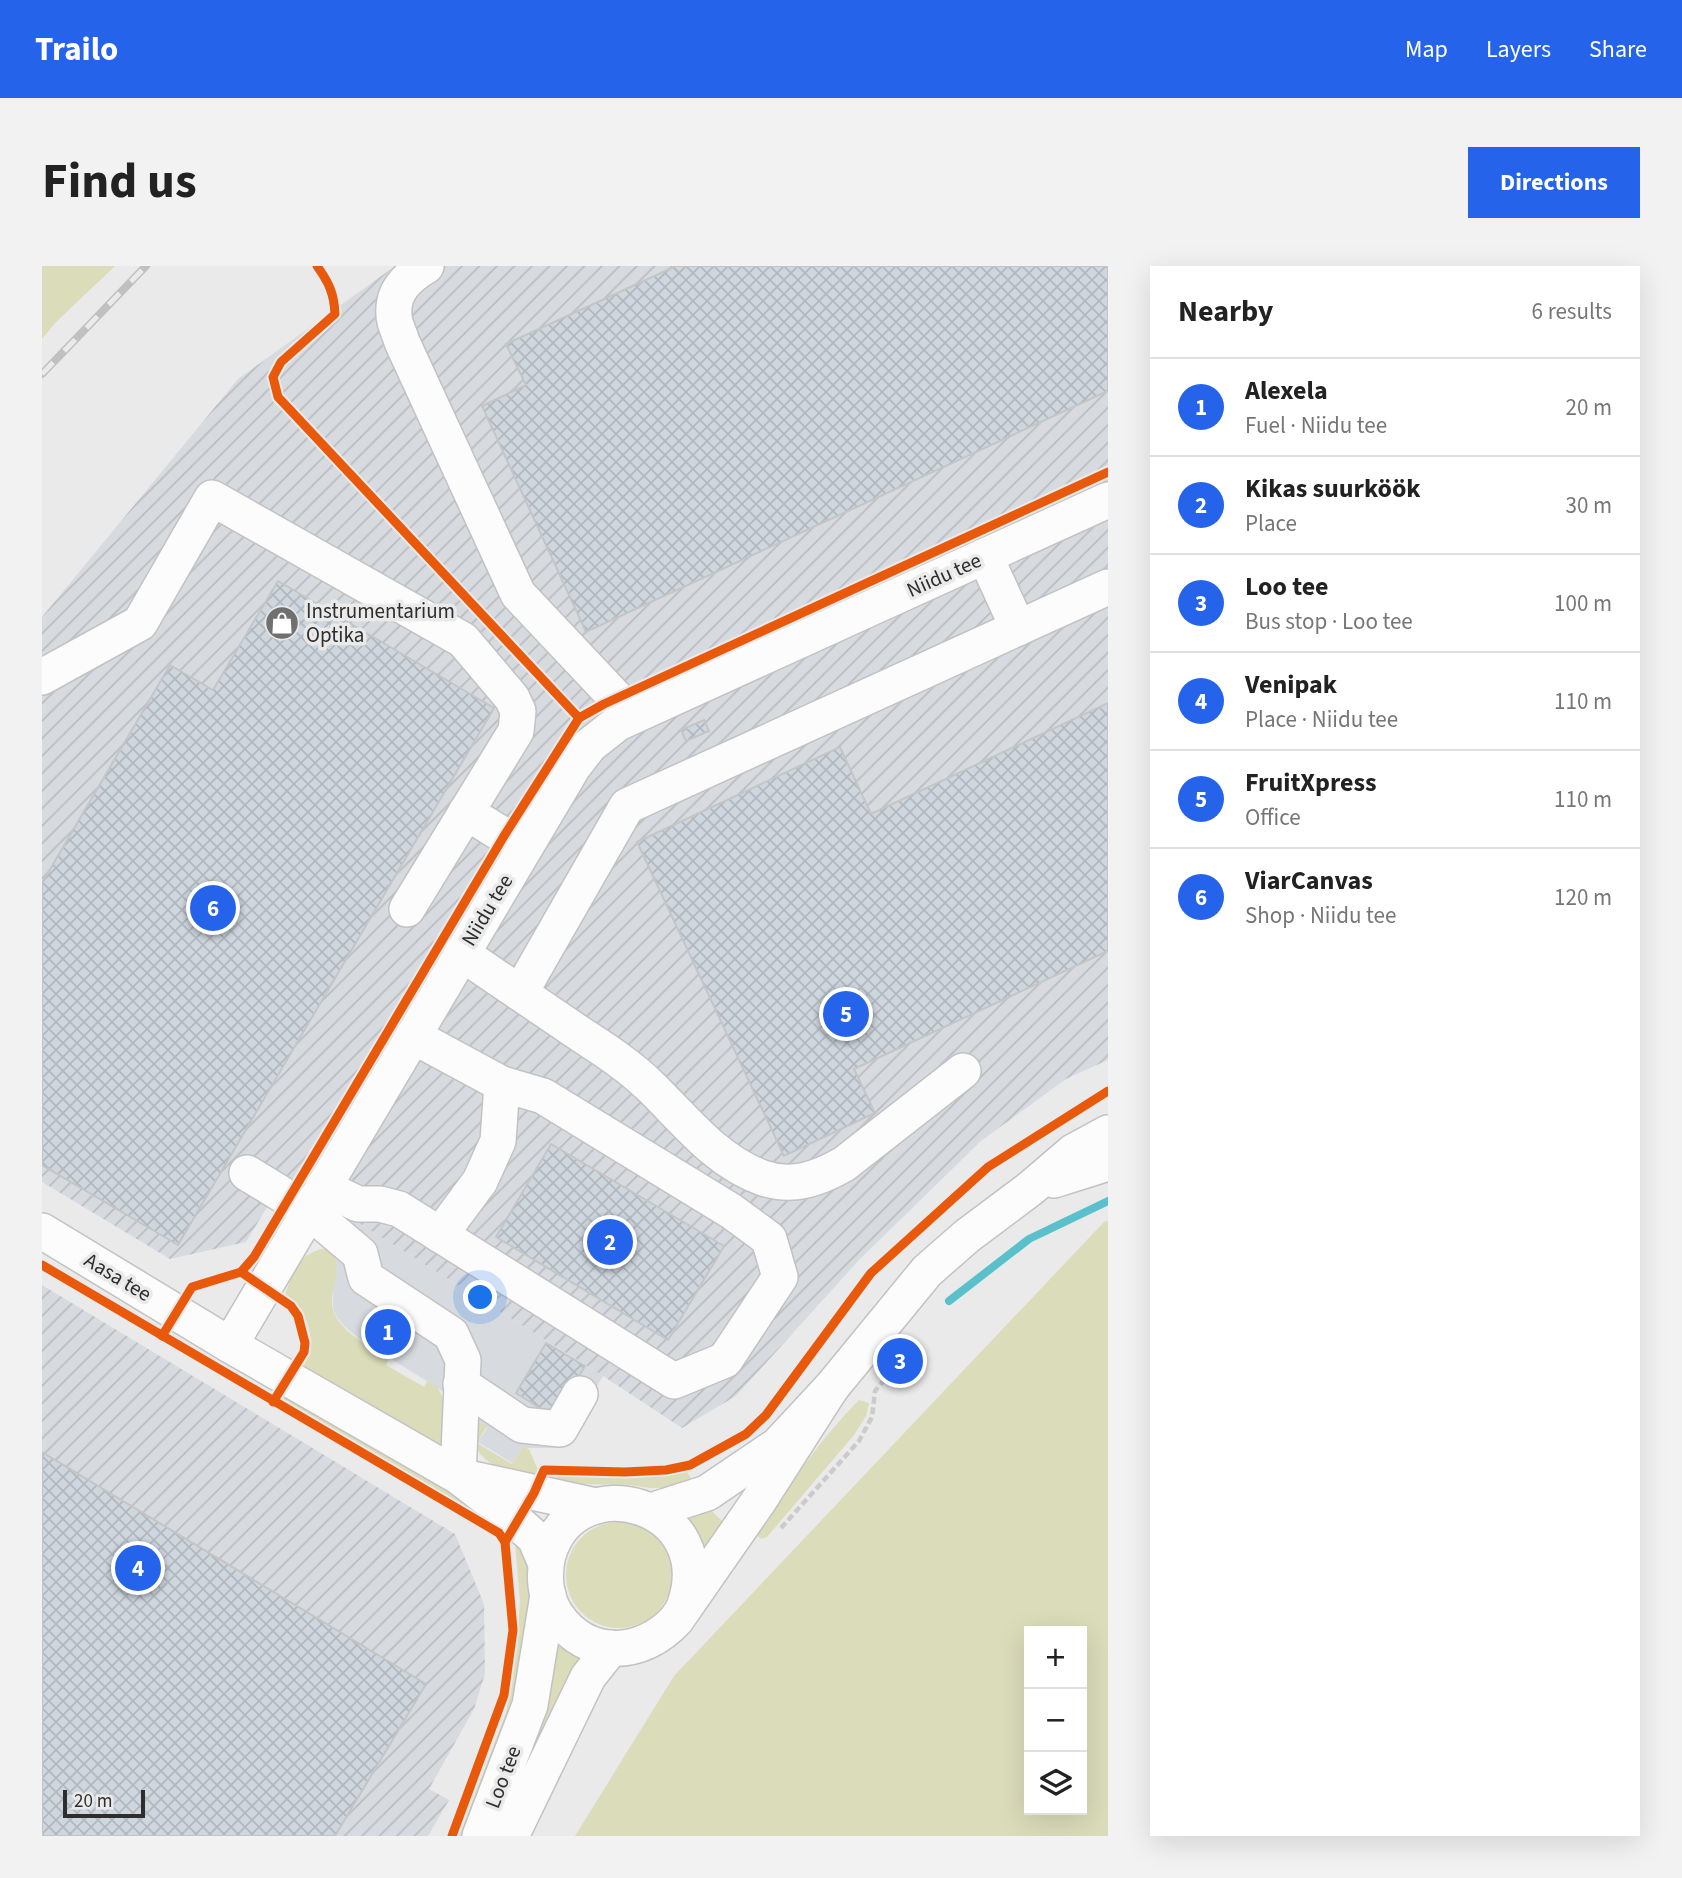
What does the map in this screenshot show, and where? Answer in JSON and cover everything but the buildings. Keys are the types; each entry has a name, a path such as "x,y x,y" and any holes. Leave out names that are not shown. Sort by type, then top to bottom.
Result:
{"street":[{"path":"426,266 410,276 396,294 394,316 402,342 518,594 634,716"},
{"path":"42,677 140,623 212,498 463,640 512,698 517,711 516,731 407,909"},
{"name":"Niidu tee","path":"230,1345 524,848 573,767 590,745 618,723 1108,500"},
{"path":"985,556 1018,628"},
{"path":"520,993 628,806 1108,587"},
{"path":"466,813 524,848"},
{"path":"461,953 618,1060 652,1087 680,1119 728,1159 765,1178 797,1182 828,1173 844,1164 963,1071"},
{"path":"247,1173 316,1199 358,1205 380,1204 399,1209 674,1381 725,1360 780,1277 769,1239 731,1211 543,1096 502,1084 413,1035"},
{"path":"440,1235 480,1181 498,1141 502,1084"},
{"name":"Loo tee","path":"651,1511 707,1493 778,1446 831,1388 927,1270 1073,1152 1108,1133"},
{"name":"Loo tee","path":"1031,1188 1108,1163"},
{"path":"316,1199 360,1254 366,1278 451,1334 463,1360 458,1476"},
{"name":"Aasa tee","path":"42,1231 230,1345"},
{"path":"230,1345 458,1476 535,1538 547,1580"},
{"path":"461,1384 522,1425 560,1429 580,1394"},
{"name":"Loo tee","path":"547,1580 556,1615 571,1632 590,1643 626,1648 640,1645 666,1631 758,1502 831,1388"},
{"path":"458,1476 596,1506"},
{"name":"Loo tee","path":"480,1836 530,1705 550,1549 568,1522 596,1506 610,1503 624,1503 651,1511 673,1528 687,1552 691,1580 684,1607"},
{"name":"Loo tee","path":"511,1836 588,1677 611,1648"}],"path":[{"path":"774,1535 859,1441 872,1417 875,1391 900,1361"}],"shaded area":[{"path":"395,266 1108,266 1108,1060 1066,1079 981,1141 859,1260 736,1396 682,1428 354,1220 283,1181 246,1242 170,1259 42,1182 42,617 238,379"},
{"path":"354,1220 603,1376 561,1448 523,1448 512,1463 478,1442 487,1428 438,1388 362,1341 344,1326 333,1309 334,1254"},
{"path":"42,1285 455,1534 484,1604 485,1674 474,1709 429,1789 449,1800 428,1836 42,1836"}],"green space":[{"path":"42,266 115,266 55,323 42,339"},
{"path":"1108,1221 1108,1836 575,1836 674,1676 1104,1222"},
{"path":"325,1248 336,1261 332,1305 338,1321 359,1340 390,1357 386,1365 424,1387 428,1380 438,1388 443,1398 446,1446 442,1447 311,1373 304,1366 311,1346 309,1329 300,1308 285,1294 298,1264 308,1255"},
{"path":"287,1395 492,1515 489,1522 283,1401"},
{"path":"859,1400 869,1403 866,1416 854,1435 767,1537 761,1539 753,1533 817,1448"},
{"path":"481,1422 487,1426 477,1443 512,1464 523,1447 529,1449 538,1470 534,1478 498,1467 483,1457 475,1441 475,1424"},
{"path":"679,1470 687,1472 692,1480 673,1488 579,1484 545,1479 549,1475 631,1476"},
{"path":"707,1506 727,1526 707,1548 689,1518 691,1514"},
{"path":"619,1522 639,1526 656,1538 668,1555 672,1575 668,1595 656,1612 639,1624 619,1628 599,1624 582,1612 570,1595 566,1575 570,1555 582,1538 599,1526"},
{"path":"515,1542 529,1563 531,1608 526,1667 467,1836 459,1836 506,1713 517,1648 520,1601"},
{"path":"557,1644 579,1660 508,1822"}],"waterway":[{"path":"949,1301 1029,1239 1108,1201"}],"railway":[{"path":"42,374 146,266"}],"cycle path":[{"path":"317,266 330,288 335,314 281,362 273,377 278,397 579,718 604,704 1108,472"},
{"path":"162,1336 192,1287 241,1272 254,1257 504,836 579,718"},
{"path":"452,1836 504,1695 513,1630 505,1542 534,1493 544,1470 666,1470 690,1465 746,1434 766,1415 871,1273 988,1167 1108,1091"},
{"path":"42,1265 499,1533 505,1542"},
{"path":"241,1272 291,1306 298,1316 305,1343 304,1352 273,1402"}],"place":[{"name":"Instrumentarium Optika","path":"282,623"},
{"name":"ViarCanvas","path":"213,908"},
{"name":"FruitXpress","path":"846,1014"},
{"name":"Kikas suurköök","path":"610,1242"},
{"name":"Alexela","path":"388,1332"},
{"name":"Loo tee","path":"900,1361"},
{"name":"Venipak","path":"138,1568"}]}
